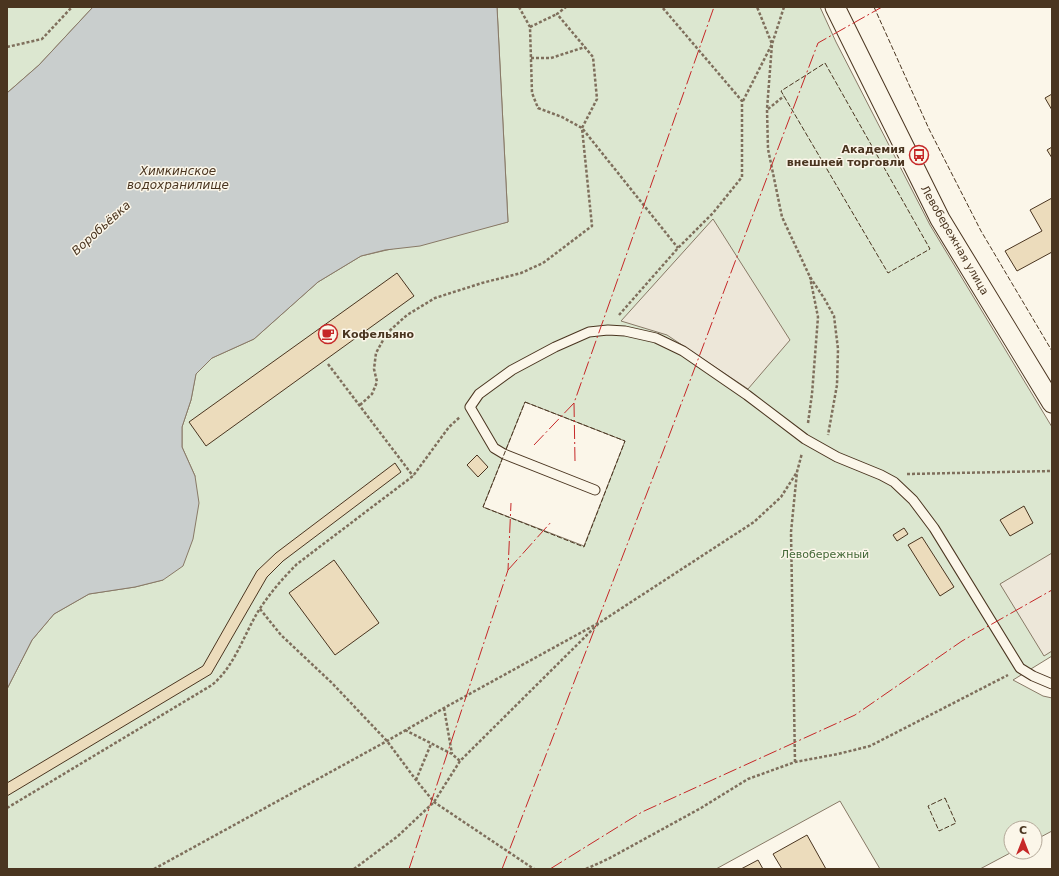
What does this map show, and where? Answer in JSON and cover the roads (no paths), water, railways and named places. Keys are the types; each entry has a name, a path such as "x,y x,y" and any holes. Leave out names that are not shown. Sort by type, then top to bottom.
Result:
{"street":[{"name":"Левобережная улица","path":"835,7 940,219 1052,403"}],"lane":[{"path":"595,490 504,454 494,448 470,407 479,394 512,370 555,347 589,332 608,330 626,331 656,338 683,351 747,395 805,439 837,456 880,474 894,482 913,500 934,528 1020,668 1033,676 1052,684"}],"water":[{"name":"Химкинское водохранилище","path":"93,7 497,7 508,222 420,246 385,250 361,256 318,282 254,339 212,358 196,374 191,400 182,427 182,447 195,476 199,503 193,539 183,566 163,580 135,587 89,594 54,614 32,640 7,689 7,93 39,65"}],"place":[{"name":"Академия внешней торговли","path":"919,155"},
{"name":"Кофельяно","path":"328,334"}],"water label":[{"name":"Воробьёвка","path":"101,228"}],"park label":[{"name":"Левобережный","path":"825,554"}]}
